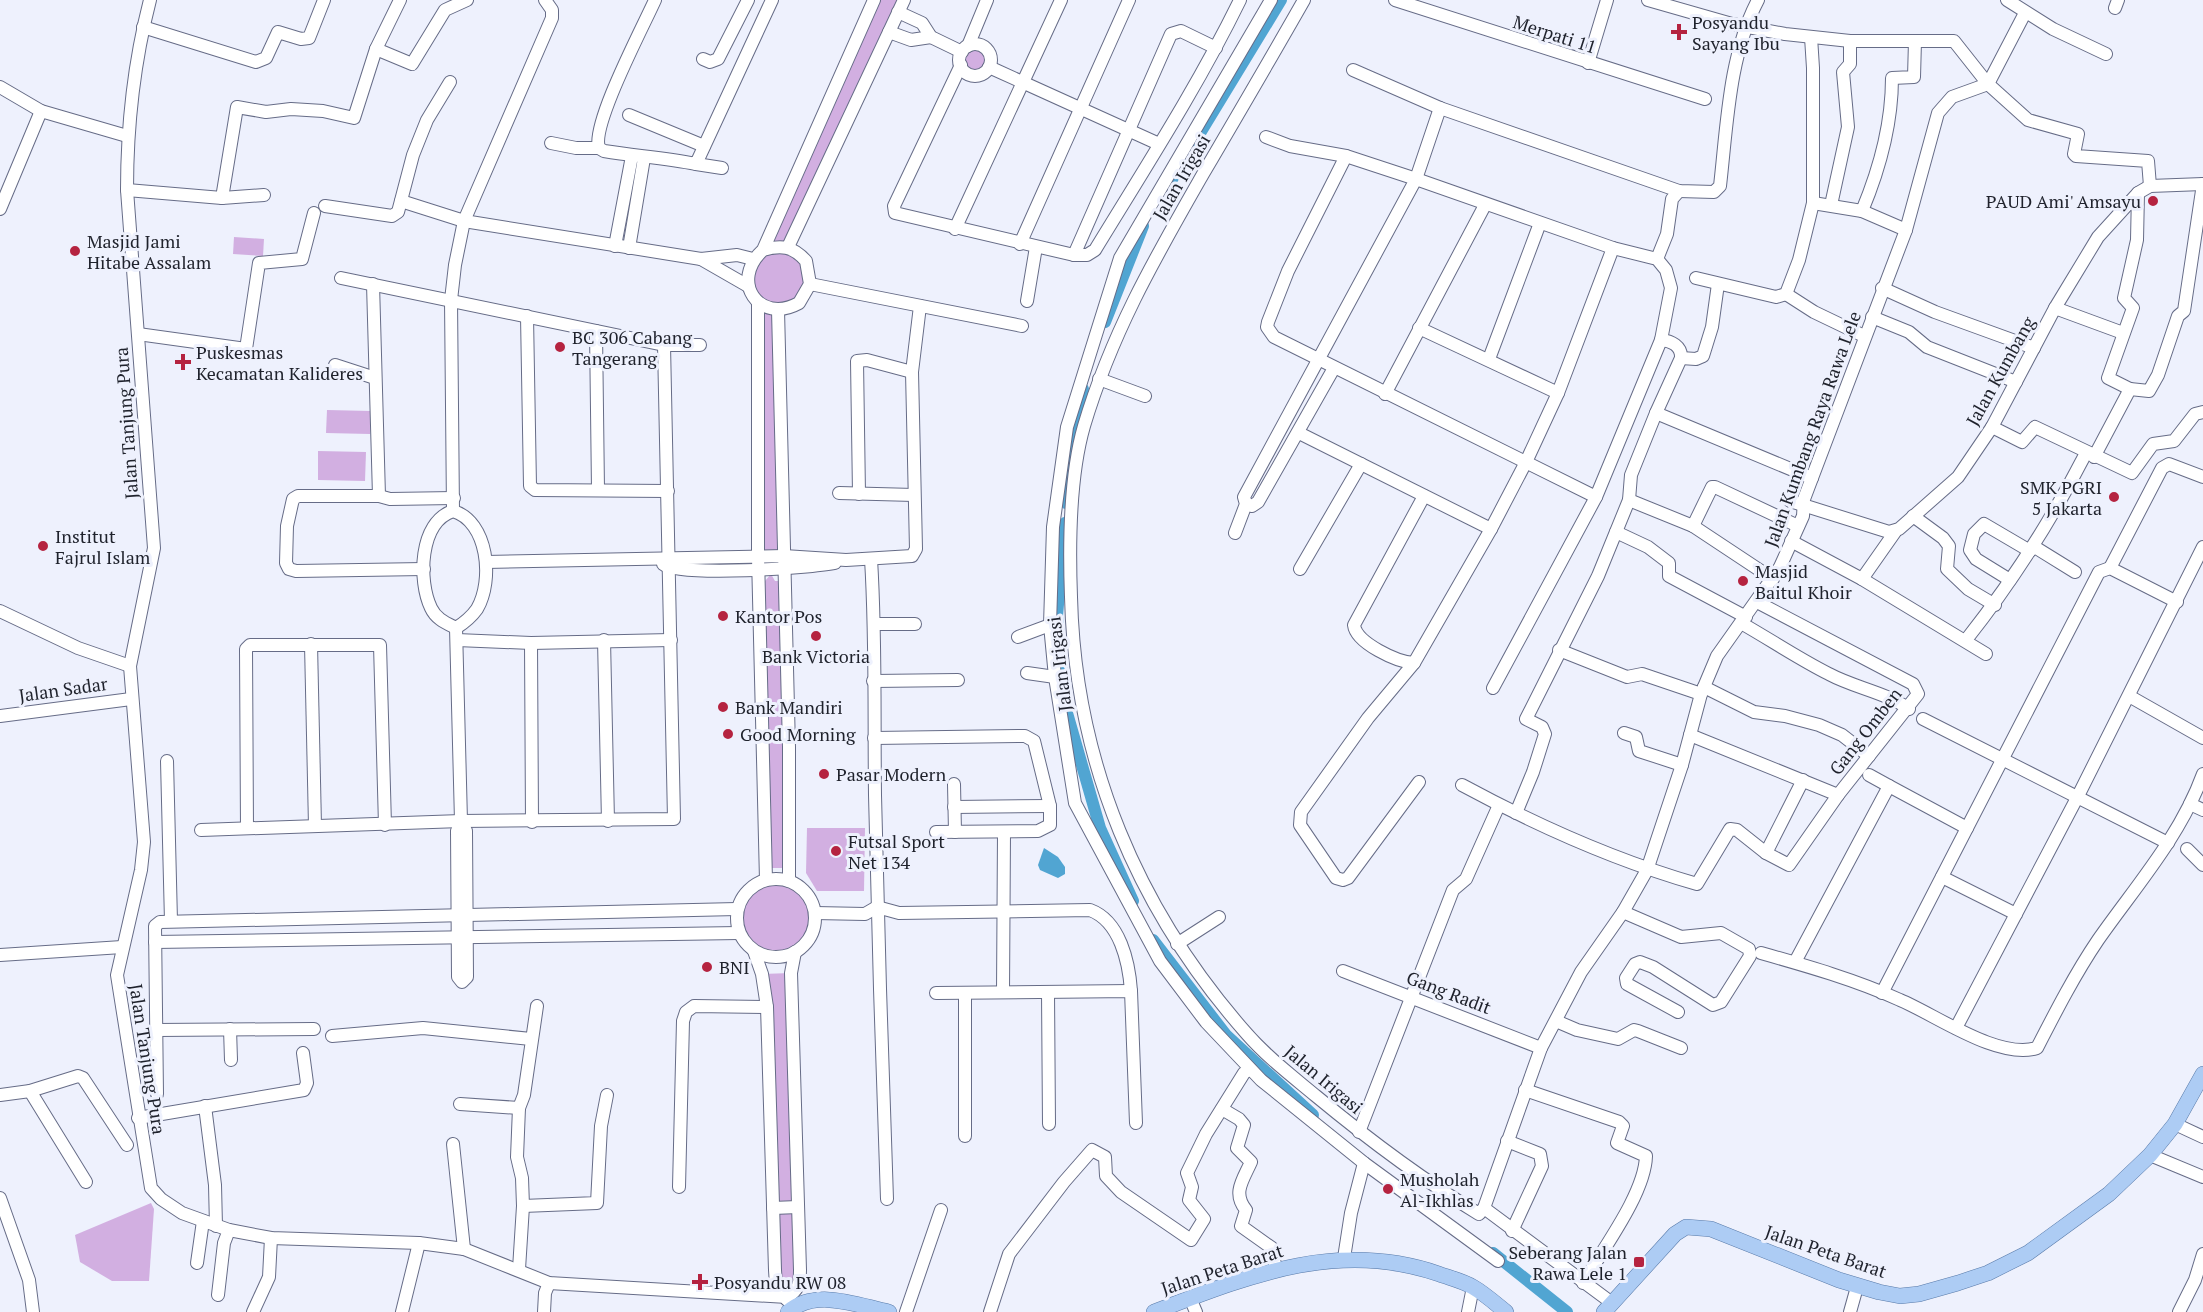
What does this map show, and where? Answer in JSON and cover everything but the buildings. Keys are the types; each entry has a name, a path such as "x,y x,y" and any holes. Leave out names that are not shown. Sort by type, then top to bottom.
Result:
{"main road":[{"name":"Jalan Peta Barat","path":"1608,1307 1675,1234 1686,1227 1711,1229 1857,1287 1900,1296 1918,1294 1988,1273 2028,1253 2109,1194 2150,1155 2175,1124 2203,1074"},
{"name":"Jalan Peta Barat","path":"1154,1312 1193,1305 1276,1270 1344,1258 1382,1260 1413,1267 1473,1287 1506,1312"},
{"path":"787,1307 801,1301 828,1298 889,1312"}],"street":[{"name":"Jalan Tanjung Pura","path":"150,0 143,27 127,136 127,190 154,548 130,666 131,699 142,788 144,842 141,870 117,975 118,993 151,1188 168,1204 203,1221 229,1230 272,1238 419,1243 464,1249 519,1269 549,1283 787,1307"},
{"path":"143,27 256,62 266,58 278,33 301,39 309,38 324,0"},
{"path":"222,198 237,107 266,112 291,109 323,111 354,118 376,49 400,0"},
{"path":"376,49 412,64 445,10 467,0"},
{"path":"545,0 552,10 552,18 464,221 451,300 453,504 429,535 424,569 430,607 457,634 531,643 671,640"},
{"path":"599,148 596,140 608,104 654,0"},
{"path":"703,59 715,62 718,59 748,0"},
{"path":"766,880 758,563 758,303 748,286 747,273 753,260 763,250 874,0"},
{"path":"987,0 965,49 961,65 894,211 897,214 956,229 1074,255 1087,255 1095,250 1216,48 1240,0"},
{"path":"956,229 1061,0"},
{"path":"1020,244 1129,0"},
{"path":"1271,0 1120,258 1078,387 1072,450 1053,527 1050,624 1055,677 1076,803 1160,961 1206,1022 1250,1069 1364,1163 1498,1261"},
{"name":"Jalan Irigasi","path":"1305,0 1149,267 1118,330 1082,432 1072,450 1069,542 1071,624 1086,730 1102,791 1155,910 1194,969 1248,1036 1359,1132 1476,1213 1481,1213 1484,1208"},
{"name":"Merpati 11","path":"1395,0 1705,99"},
{"path":"1588,63 1607,0"},
{"path":"1648,0 1688,6 1746,27 1810,37 1851,41 1954,41 1988,84 2028,120 2078,134 2074,154 2076,156 2148,161 2150,186"},
{"path":"1353,70 1440,108 1679,190 1714,192 1720,186 1730,105 1746,27 1758,0"},
{"path":"2007,0 2025,14 2106,54"},
{"path":"696,164 766,2"},
{"path":"788,247 901,6 922,23 931,37"},
{"path":"1988,84 2025,14"},
{"path":"1074,255 1173,31 1180,31 1216,48"},
{"path":"889,32 911,40 931,37 965,49 976,44 986,48 991,57 989,67 983,74 976,76 965,72 961,65"},
{"path":"1786,294 1799,260 1813,203 1813,68 1810,37"},
{"path":"1831,205 1848,126 1843,72 1850,64 1851,41"},
{"path":"1862,211 1880,168 1892,106 1892,78 1914,77 1915,41"},
{"path":"989,67 1159,144"},
{"path":"325,206 392,216 398,212 412,155 427,120 450,82"},
{"name":"Jalan Kumbang Raya Rawa Lele","path":"1484,1208 1541,1048 1581,972 1623,912 1647,870 1682,765 1702,690 1717,656 1773,579 1798,526 1805,507 1804,498 1906,230 1938,113 1952,98 1988,84"},
{"path":"0,87 41,111 127,136"},
{"path":"1235,533 1246,504 1244,497 1416,179 1440,108"},
{"path":"0,209 41,111"},
{"path":"628,115 704,146"},
{"path":"1266,136 1290,146 1346,156 1613,248 1658,256"},
{"path":"551,143 576,148 599,148 638,157 656,156 722,168"},
{"path":"1346,156 1288,271 1268,322 1267,327 1274,337 1385,394 1596,496"},
{"path":"615,246 638,157"},
{"path":"629,248 638,157"},
{"path":"2138,193 2137,240 2124,298 2133,308 2108,378 2130,389 2149,391 2158,375 2178,316 2184,311 2203,184"},
{"name":"Jalan Kumbang","path":"1862,579 1895,532 1958,477 1992,427 2055,308 2098,237 2138,193 2150,186 2203,184"},
{"path":"127,190 222,198 264,195"},
{"path":"1658,256 1667,234 1666,226 1672,199 1679,190"},
{"path":"401,201 464,221 701,259 737,255 753,260"},
{"path":"1813,203 1862,211 1906,230"},
{"path":"1385,394 1485,204"},
{"path":"138,334 246,349 259,263 302,259 314,213"},
{"path":"1489,358 1540,223"},
{"path":"758,303 778,310 799,303 810,284 806,261 788,247 778,246 763,250"},
{"path":"1027,301 1036,247"},
{"path":"1419,782 1348,878 1336,878 1300,825 1301,812 1368,718 1414,663 1491,529 1558,393 1613,248"},
{"path":"1492,688 1596,496 1661,340 1671,288 1666,270 1658,256"},
{"path":"701,259 748,286"},
{"path":"341,278 664,345 700,345"},
{"path":"1696,278 1776,297 1786,294 1814,312 1864,336"},
{"path":"373,284 379,496"},
{"path":"810,284 1022,326"},
{"path":"1682,358 1696,359 1703,356 1712,327 1718,284"},
{"path":"1882,288 1935,312 2034,348"},
{"path":"486,562 758,563 912,556 915,553 912,372 920,306"},
{"path":"2055,308 2123,333"},
{"path":"778,310 785,562 789,880"},
{"path":"526,316 530,486 535,490 668,491"},
{"path":"1872,316 1909,332 1927,347 2016,382"},
{"path":"1419,328 1489,358 1558,393"},
{"path":"596,331 598,490"},
{"path":"1516,813 1533,772 1545,734 1542,727 1526,719 1598,576 1629,500 1631,475 1656,412 1682,358 1679,349 1670,341 1661,340"},
{"path":"201,830 385,825 461,820 532,822 671,820 675,816 671,640 665,563 668,491 664,345"},
{"path":"860,494 857,361 867,360 912,372"},
{"path":"334,365 375,378"},
{"path":"1246,504 1252,506 1258,502 1334,368"},
{"path":"1099,379 1139,395"},
{"path":"1966,640 1995,605 2130,389"},
{"path":"1656,412 1812,477"},
{"path":"1992,427 2022,442 2036,427 2090,455 2132,473 2154,444 2174,441 2195,414 2203,412"},
{"path":"1299,433 1491,529"},
{"path":"1300,569 1361,464"},
{"path":"1882,993 2099,572 2110,568 2162,468 2169,464 2203,477"},
{"path":"1693,526 1712,487 1798,526"},
{"path":"839,493 914,495"},
{"path":"424,569 296,571 289,568 286,563 287,526 295,497 379,496 390,500 453,504 468,517 475,528 486,562 484,590 477,608 457,634 461,820 457,831 463,935"},
{"path":"1414,663 1393,659 1359,637 1354,625 1424,496"},
{"path":"1629,500 1693,526 1773,579"},
{"path":"1790,501 1895,532"},
{"path":"1913,516 1943,538 1949,546 1947,568 1968,589 1995,605"},
{"path":"2010,580 1976,559 1970,550 1974,534 1984,524 2075,572"},
{"path":"1616,532 1660,554 1669,563 1670,576 1829,674 1862,690 1892,697 1909,709"},
{"path":"1791,541 1862,579 1986,654"},
{"path":"1956,1028 2078,796 2203,547"},
{"path":"871,559 875,624 873,681 877,921 886,1199"},
{"path":"2110,568 2176,602"},
{"name":"Gang Omben","path":"1757,602 1913,684 1918,694 1909,709 1838,795 1789,865 1766,853"},
{"path":"0,610 78,648 130,666"},
{"path":"875,624 915,624"},
{"path":"1018,637 1050,624"},
{"path":"604,640 608,821"},
{"path":"531,643 532,822"},
{"path":"311,644 315,826"},
{"path":"247,828 246,649 250,645 376,644 381,647 385,825"},
{"path":"1559,650 1627,677 1642,675 1702,690 1754,712 1785,716 1819,725 1842,735 1869,756"},
{"path":"1027,673 1055,677"},
{"path":"873,681 958,680"},
{"path":"2129,696 2203,738"},
{"name":"Jalan Sadar","path":"0,716 131,699"},
{"path":"1923,719 2168,843"},
{"path":"1624,733 1636,737 1639,751 1682,765"},
{"name":"Gang Omben","path":"1690,735 1838,795"},
{"path":"874,738 1025,736 1034,741 1050,806 1050,825 1044,829 1004,832 936,832"},
{"path":"167,761 171,921"},
{"path":"1869,775 1967,828"},
{"path":"1462,785 1516,813 1647,870 1698,884 1730,829 1737,830 1766,853 1803,780"},
{"path":"1761,953 1795,962 1882,993 1956,1028 2017,1050 2037,1048 2069,986 2097,941 2168,843 2202,780"},
{"path":"954,784 955,832"},
{"path":"1795,962 1889,786"},
{"path":"2190,804 2203,810"},
{"path":"1359,1132 1453,890 1466,879 1499,805"},
{"path":"954,807 1050,806"},
{"path":"1003,992 1004,832"},
{"path":"2187,849 2203,865"},
{"path":"1942,877 2016,914"},
{"path":"754,951 777,957 795,952 809,939 814,926 815,914 805,892 789,880 766,880 747,891 737,909 739,933 754,951 762,974 767,1007 777,1285 787,1307"},
{"path":"815,914 865,914 877,907 899,914 1090,910 1102,915 1125,954 1131,991 1136,1123"},
{"path":"157,1095 156,923 463,913 737,909"},
{"path":"1623,912 1682,937 1721,933 1749,949 1750,956 1721,1002 1713,1005 1653,967 1640,962 1635,964 1626,978 1627,984 1678,1012"},
{"path":"865,914 877,921 899,914"},
{"path":"1177,944 1220,917"},
{"path":"155,942 463,935 739,933"},
{"path":"0,955 122,947"},
{"path":"787,1307 800,1284 791,973 795,952"},
{"name":"Gang Radit","path":"1343,971 1413,996 1541,1048"},
{"path":"936,993 1131,991"},
{"path":"1048,992 1049,1124"},
{"path":"965,993 965,1136"},
{"path":"519,1269 523,1206 522,1178 517,1157 519,1108 524,1095 537,1006"},
{"path":"679,1187 683,1021 686,1012 694,1006 767,1007"},
{"path":"1556,1021 1577,1030 1618,1039 1634,1030 1681,1048"},
{"path":"332,1036 423,1028 531,1039"},
{"path":"230,1029 231,1060"},
{"path":"157,1030 314,1029"},
{"path":"138,1118 304,1090 307,1083 303,1053"},
{"path":"990,1312 1009,1254 1064,1182 1092,1150 1105,1157 1106,1176 1121,1192 1191,1240 1204,1219 1189,1200 1192,1187 1187,1173 1222,1109 1244,1073 1250,1069"},
{"path":"0,1095 30,1091 78,1076 83,1078 127,1145"},
{"path":"1525,1090 1619,1122 1623,1126 1617,1143 1646,1156 1645,1169 1629,1205 1582,1283"},
{"path":"30,1091 86,1182"},
{"path":"523,1206 597,1203 601,1126 607,1095"},
{"path":"460,1104 519,1108"},
{"path":"205,1106 213,1165 216,1226"},
{"path":"1222,1109 1239,1119 1244,1125 1238,1148 1251,1162 1238,1192 1238,1200 1246,1210 1241,1226 1272,1248 1276,1270"},
{"path":"2175,1124 2203,1137"},
{"path":"1507,1142 1540,1154 1542,1166 1512,1231"},
{"path":"453,1144 464,1249"},
{"path":"2150,1155 2203,1177"},
{"path":"1344,1258 1351,1213 1364,1163"},
{"path":"0,1198 28,1280 33,1312"},
{"path":"773,1208 798,1207"},
{"path":"1484,1208 1582,1283 1608,1307"},
{"path":"906,1312 941,1210"},
{"path":"197,1263 203,1221"},
{"path":"219,1295 224,1243 229,1230"},
{"path":"254,1312 268,1276 272,1238"},
{"path":"402,1312 419,1243"},
{"path":"2179,1312 2199,1283 2203,1254"},
{"path":"544,1312 545,1293 549,1283"},
{"path":"1468,1312 1473,1287"},
{"path":"1850,1312 1857,1287"}],"shaded area":[{"path":"874,0 904,0 788,247 806,261 805,296 779,310 784,556 758,557 753,259"},
{"path":"976,45 987,49 991,60 987,71 976,75 965,71 961,60 965,49"},
{"path":"234,237 264,239 263,256 233,254"},
{"path":"327,410 371,411 370,434 326,433"},
{"path":"318,451 366,452 365,481 318,480"},
{"path":"771,574 775,581 785,581 789,868 766,868 758,581 765,581"},
{"name":"Futsal Sport Net 134","path":"807,828 865,828 864,891 817,891 806,873"},
{"path":"776,879 791,882 804,890 812,903 815,918 812,933 804,946 791,954 776,957 761,954 748,946 740,933 737,918 740,903 748,890 761,882"},
{"path":"791,973 800,1270 787,1297 775,1270 762,974"},
{"path":"151,1203 154,1209 149,1281 112,1281 80,1262 75,1235"}],"water":[{"path":"1044,848 1058,857 1065,867 1065,874 1058,878 1040,870 1038,865"}],"waterway":[{"path":"1171,181 1281,0"},
{"path":"1105,322 1143,226"},
{"path":"1066,503 1068,467 1083,389"},
{"path":"1065,523 1057,616 1065,706 1100,828 1133,901"},
{"path":"1153,940 1226,1035 1313,1115"},
{"path":"1493,1253 1567,1312"}],"place":[{"name":"Posyandu Sayang Ibu","path":"1679,32"},
{"name":"PAUD Ami' Amsayu","path":"2153,201"},
{"name":"Masjid Jami Hitabe Assalam","path":"75,251"},
{"name":"BC 306 Cabang Tangerang","path":"560,347"},
{"name":"Puskesmas Kecamatan Kalideres","path":"183,362"},
{"name":"SMK PGRI 5 Jakarta","path":"2114,497"},
{"name":"Institut Fajrul Islam","path":"43,546"},
{"name":"Masjid Baitul Khoir","path":"1743,581"},
{"name":"Kantor Pos","path":"723,616"},
{"name":"Bank Victoria","path":"816,636"},
{"name":"Bank Mandiri","path":"723,707"},
{"name":"Good Morning","path":"728,734"},
{"name":"Pasar Modern","path":"824,774"},
{"name":"Futsal Sport Net 134","path":"836,851"},
{"name":"BNI","path":"707,967"},
{"name":"Musholah Al-Ikhlas","path":"1388,1189"},
{"name":"Seberang Jalan Rawa Lele 1","path":"1639,1262"},
{"name":"Posyandu RW 08","path":"700,1282"}]}
